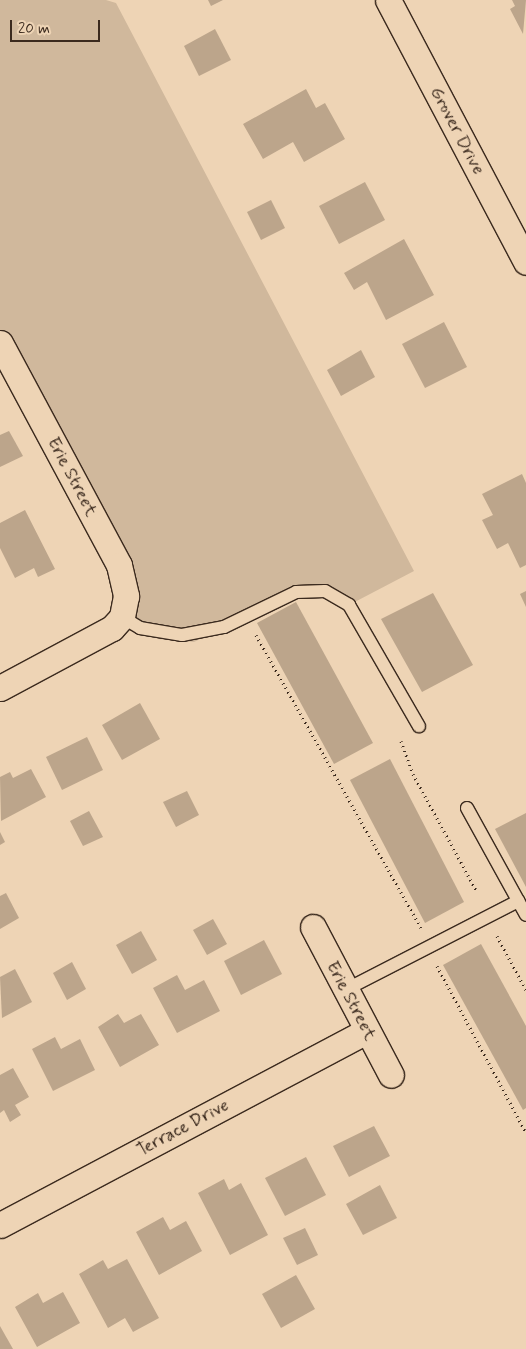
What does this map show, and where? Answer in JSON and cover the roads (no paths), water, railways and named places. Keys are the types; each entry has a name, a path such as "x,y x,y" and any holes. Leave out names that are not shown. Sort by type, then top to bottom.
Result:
{"street":[{"name":"Grover Drive","path":"388,0 526,262"},
{"name":"Erie Street","path":"0,343 119,565 126,596 122,617"},
{"path":"0,688 112,628 122,617"},
{"name":"Erie Street","path":"313,927 391,1076"},
{"name":"Terrace Drive","path":"0,1225 366,1031"}],"lane":[{"path":"122,617 140,628 182,634 224,627 296,592 325,591 349,605 419,726"},
{"path":"467,808 526,915"},
{"path":"345,990 518,901"}]}
